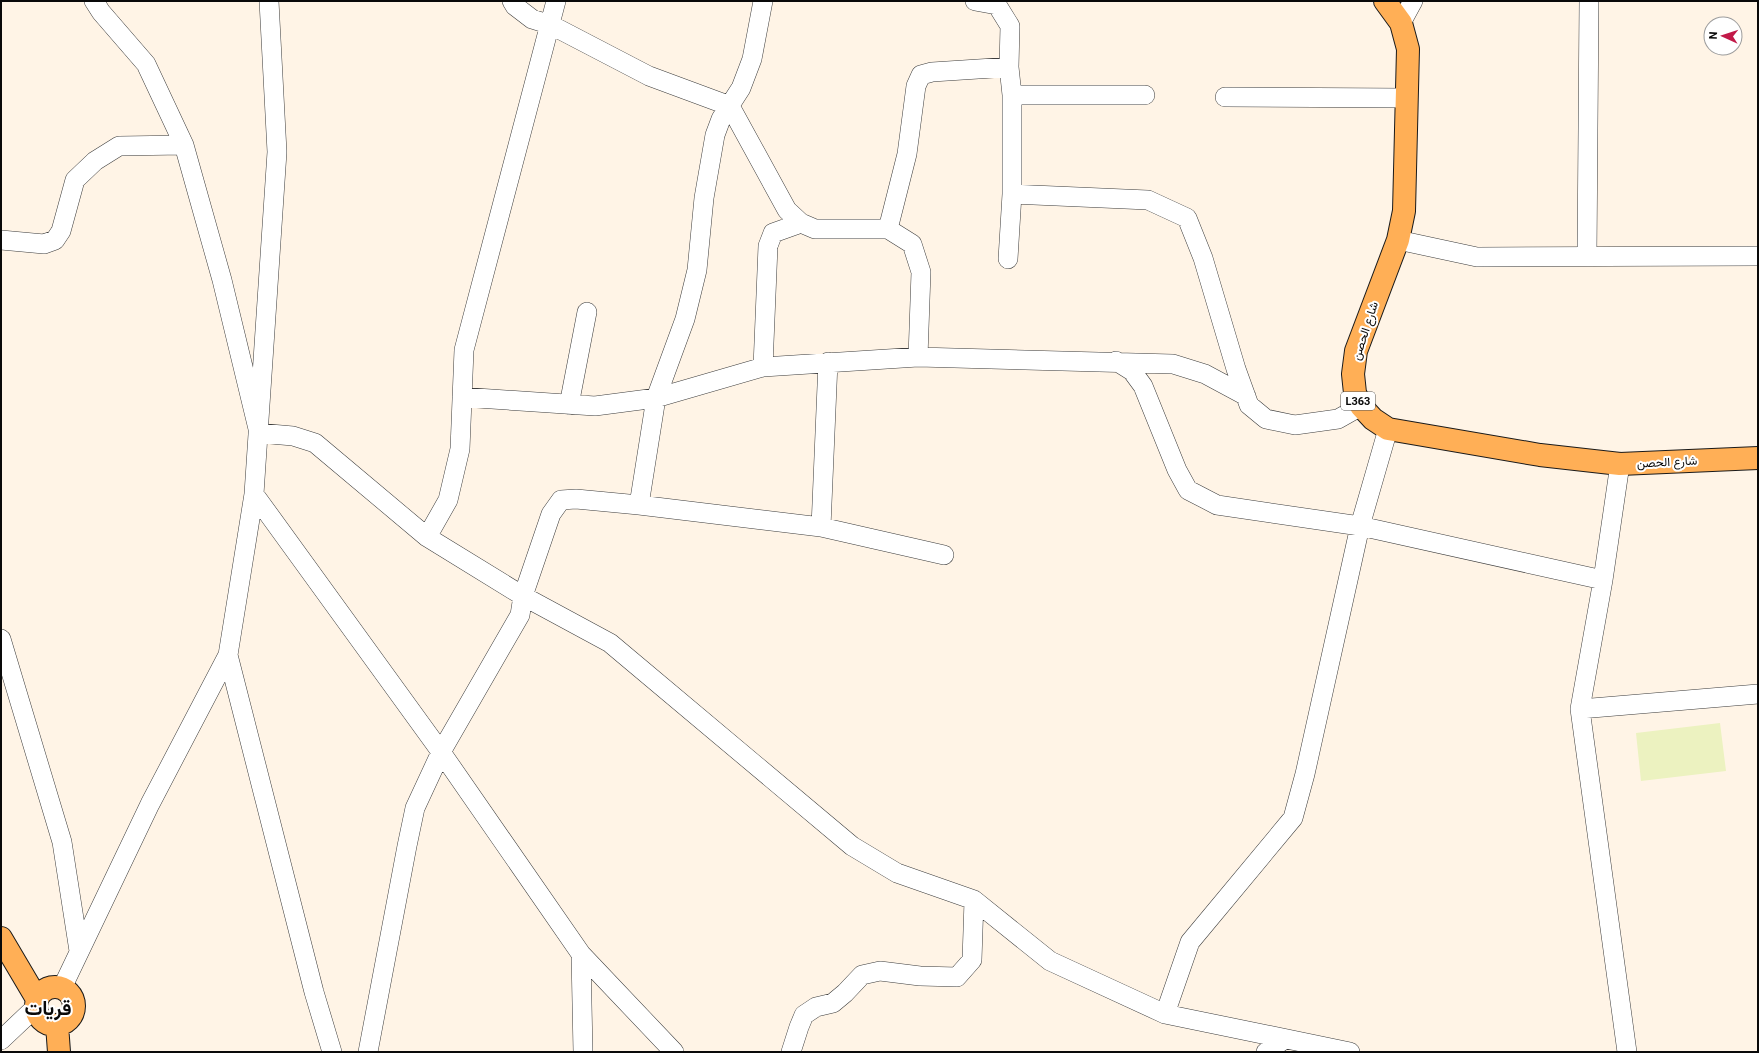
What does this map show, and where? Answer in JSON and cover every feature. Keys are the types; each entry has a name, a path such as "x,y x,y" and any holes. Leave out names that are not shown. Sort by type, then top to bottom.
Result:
{"main road":[{"name":"شارع الحصن","path":"1385,1 1401,24 1408,49 1404,211 1398,240 1356,351 1353,374 1355,393 1361,406 1373,419 1388,429 1540,456 1620,464 1758,458"},
{"path":"1,938 37,1003 38,1014 43,1020 49,1024 57,1025 70,1019 74,1012 75,1005 69,992 55,986 48,988 41,993 37,1003"},
{"path":"57,1025 59,1052"}],"street":[{"path":"94,1 101,12 146,64 184,145 222,280 259,433"},
{"path":"62,988 150,804 228,655 254,494 277,152 269,1"},
{"path":"512,1 514,6 532,19 551,25 649,76 730,106 787,210 801,223 815,229 888,229 912,244 921,272 918,357"},
{"path":"427,537 448,500 460,449 464,350 551,25 556,1"},
{"path":"639,505 656,398 687,312 697,270 704,198 715,135 721,119 741,88 752,60 763,1"},
{"path":"975,1 997,6 1010,26 1009,67 1012,95 1012,194 1008,259"},
{"path":"1401,24 1413,1"},
{"path":"1587,256 1589,1"},
{"path":"888,229 907,154 916,86 922,75 932,72 1009,67"},
{"path":"1012,95 1145,95"},
{"path":"1225,97 1406,98"},
{"path":"1,240 44,244 55,240 61,231 75,180 95,161 119,146 184,145"},
{"path":"1012,194 1148,200 1187,218 1204,258 1236,369 1249,405 1266,419 1295,425 1338,419 1361,406"},
{"path":"763,367 768,246 773,234 801,223"},
{"path":"1398,240 1477,257 1758,256"},
{"path":"569,405 587,312"},
{"path":"462,397 595,406 656,398 763,367 918,357 1116,361 1172,364 1205,374 1246,396"},
{"path":"1116,361 1132,371 1143,386 1177,470 1188,490 1217,505 1360,526 1603,580"},
{"path":"821,527 828,362"},
{"path":"1165,1014 1190,942 1293,818 1305,774 1360,526 1388,429"},
{"path":"259,433 292,436 315,443 427,537 523,596 610,643 852,846 897,872 974,900 1050,961 1165,1014 1350,1052"},
{"path":"1620,464 1603,580 1580,708 1627,1052"},
{"path":"254,494 441,752 581,954 674,1052"},
{"path":"368,1052 415,808 441,752 520,615 523,596 551,514 562,500 576,498 821,527 944,555"},
{"path":"1,639 62,842 79,952"},
{"path":"228,655 314,992 332,1052"},
{"path":"1580,708 1758,694"},
{"path":"791,1052 804,1015 816,1007 833,1003 846,994 862,975 880,971 920,976 957,977 972,960 974,900"},
{"path":"581,954 583,1052"},
{"path":"1,1040 37,1003"},
{"path":"1266,1052 1285,1039"}],"green space":[{"path":"1720,723 1726,771 1641,781 1636,733"}],"district":[{"name":"قريات","path":"48,1008"}]}
